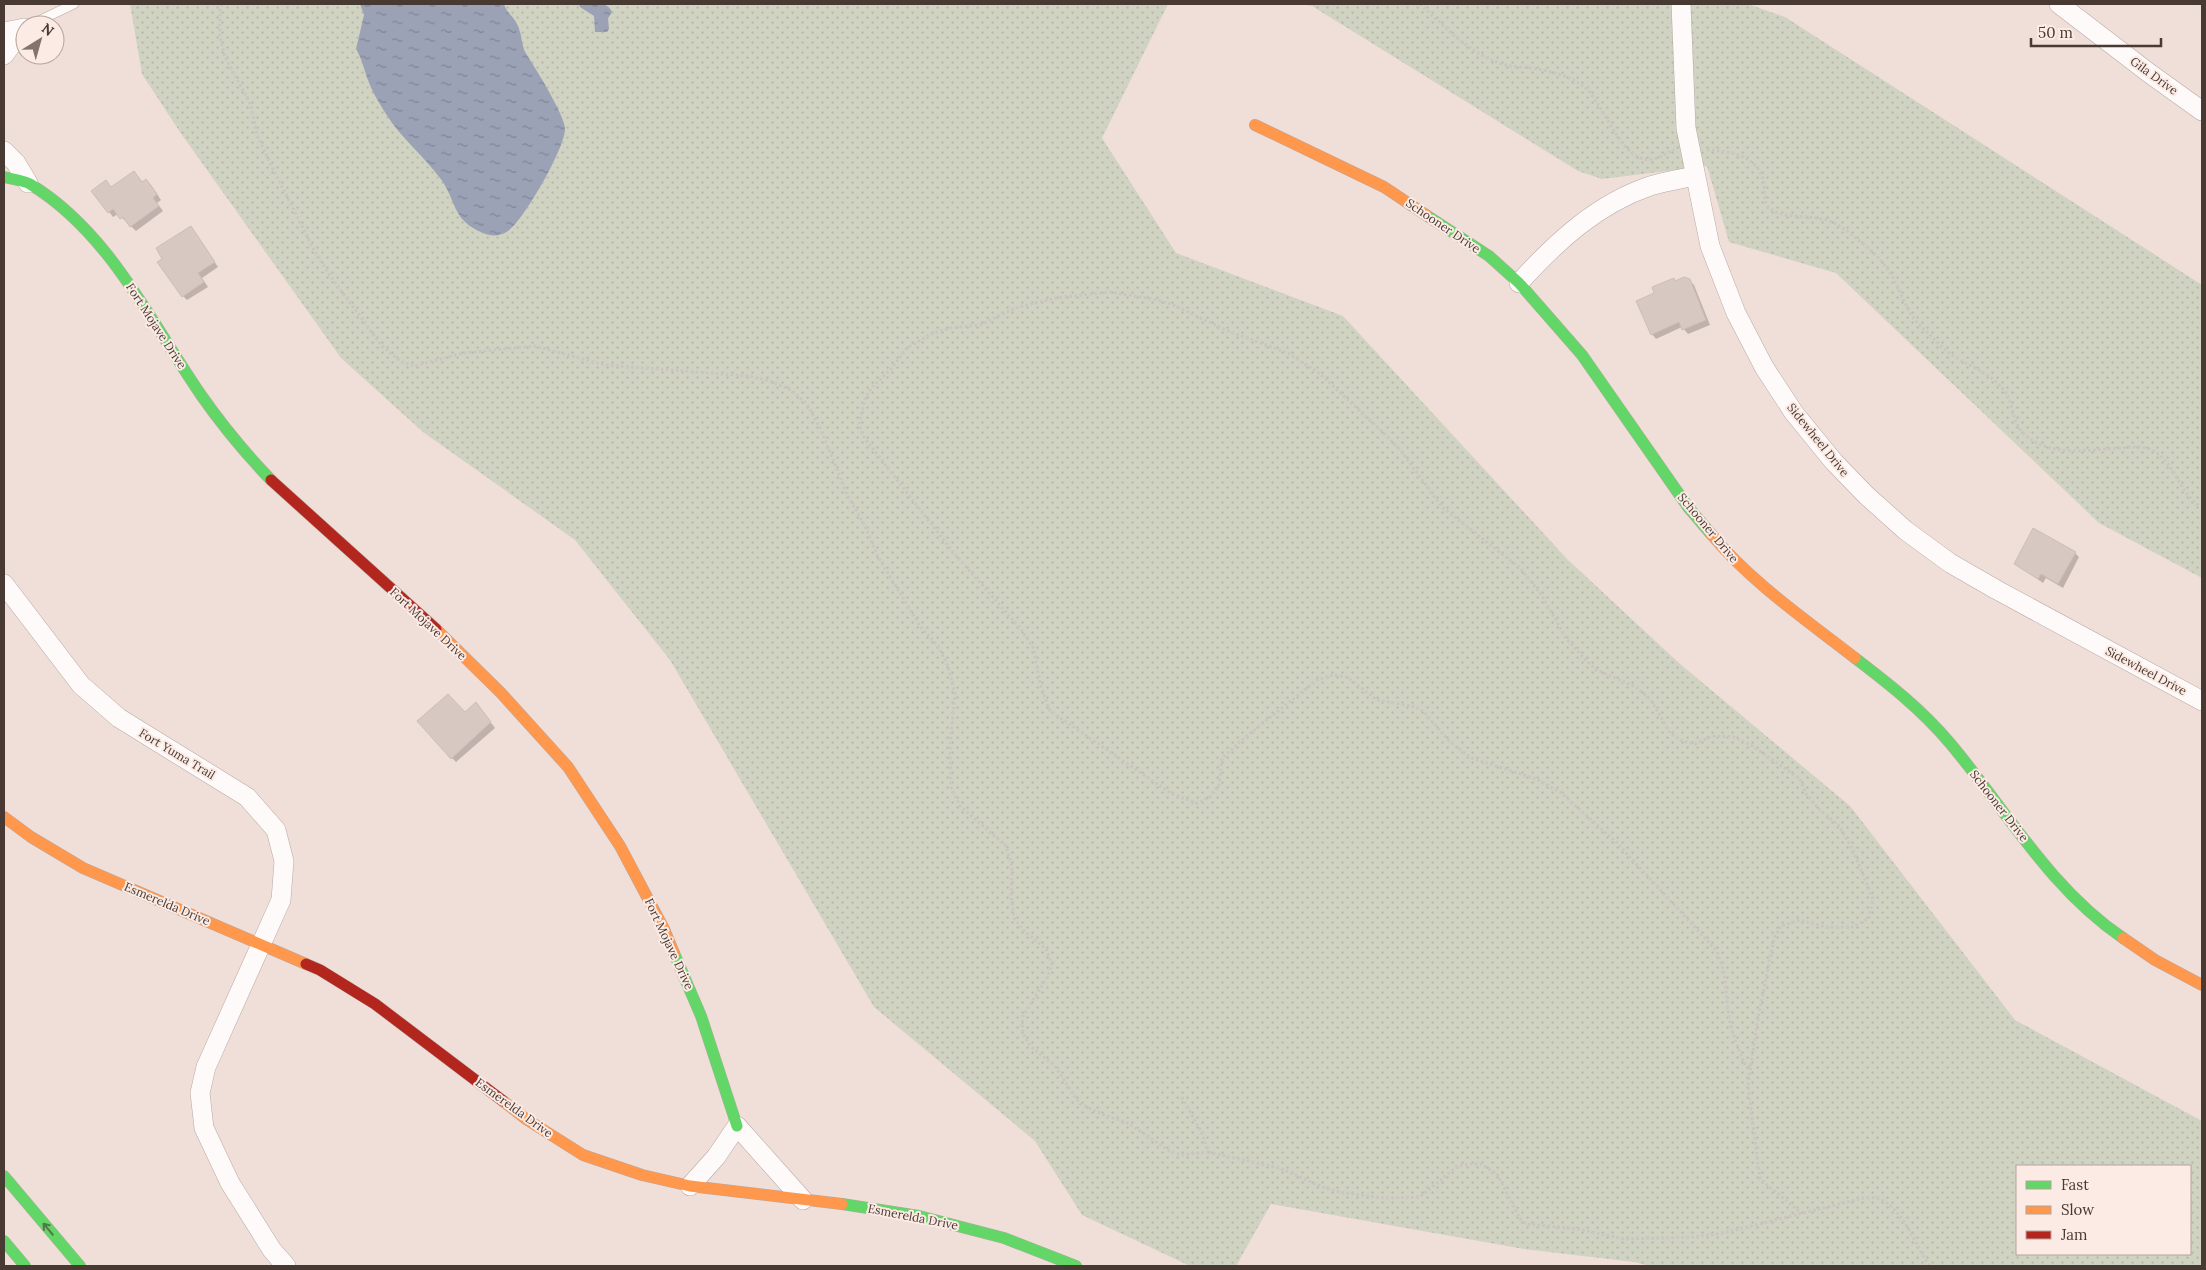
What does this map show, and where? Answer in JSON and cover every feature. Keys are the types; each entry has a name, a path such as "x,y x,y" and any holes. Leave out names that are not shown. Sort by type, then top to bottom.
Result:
{"street":[{"name":"Sidewheel Drive","path":"1681,4 1686,128 1710,246 1736,313 1764,367 1794,413 1840,469 1905,530 1950,562 1997,590 2202,701"},
{"name":"Gila Drive","path":"2059,4 2149,73 2202,110"},
{"path":"4,55 15,41"},
{"name":"Schooner Drive","path":"1255,125 1384,187 1489,256 1519,283 1582,354 1688,507 1730,557 1775,596 1902,694 1956,751 2048,869 2079,903 2117,934 2155,960 2202,985"},
{"name":"Fort Mojave Drive","path":"4,151 16,164 28,183 74,217 119,270 201,395 243,451 287,496 454,646 501,693 568,767 620,846 664,929 701,1016 737,1126"},
{"path":"1519,283 1551,248 1588,218 1651,186 1695,176"},
{"name":"Fort Mojave Drive","path":"4,177 28,183"},
{"name":"Fort Yuma Trail","path":"4,584 81,685 119,718 247,797 276,830 284,861 281,900 206,1067 200,1093 204,1128 230,1183 272,1250 286,1266"},
{"name":"Esmerelda Drive","path":"4,817 30,837 83,868 320,970 375,1004 526,1119 582,1155 642,1175 690,1186 919,1216 1004,1238 1076,1266"},
{"path":"690,1186 716,1157 737,1126 803,1200"},
{"path":"4,1176 80,1266"},
{"path":"4,1241 24,1266"}],"lane":[{"path":"51,15 74,4"}],"path":[{"path":"222,4 220,11 220,37 225,57 251,105 257,135 273,169 314,250 331,277 382,346 400,361 414,366 464,353 535,346 605,365 748,376 770,381 791,390 807,404 820,428 847,494 877,555 920,626 938,646 948,666 956,694 950,744 951,787 960,806 1006,846 1012,866 1014,918 1023,930 1046,949 1052,964 1048,976 1023,1016 1022,1028 1025,1038 1054,1066 1080,1104 1128,1123 1171,1152 1182,1154 1208,1152 1280,1168 1324,1188 1344,1193 1385,1198 1420,1197 1456,1167 1468,1164 1481,1164 1497,1174 1515,1210 1526,1224 1578,1229 1624,1239 1695,1237 1723,1233 1800,1212 1863,1198 1879,1199 1886,1203 1900,1217 1929,1266"},
{"path":"1420,4 1478,54 1502,64 1555,73 1584,86 1607,122 1631,153 1643,159 1654,159 1670,151 1690,148 1730,152 1746,158 1757,167 1763,179 1765,201 1771,210 1825,219 1837,225 1886,266 1914,319 1952,355 1995,379 2008,395 2015,422 2022,432 2035,442 2069,452 2134,447 2148,448 2161,456 2185,491 2202,507"},
{"path":"1751,1066 1744,1063 1735,1040 1730,1022 1727,985 1722,962 1716,950 1618,842 1560,792 1536,779 1483,763 1461,752 1424,712 1416,707 1377,700 1347,677 1333,675 1318,680 1222,758 1218,785 1210,797 1197,803 1172,794 1050,710 1041,687 1033,647 1020,628 953,552 863,436 859,424 865,398 871,388 891,369 908,348 931,334 951,328 980,325 1015,308 1040,301 1093,292 1132,295 1171,304 1228,332 1288,353 1310,366 1402,452 1442,508 1520,568 1540,594 1566,638 1595,669 1636,687 1651,700 1670,733 1682,741 1695,744 1712,736 1734,737 1751,745 1800,779 1806,794 1820,810 1838,825 1853,850 1873,900 1869,918 1853,927 1826,927 1800,920 1780,926 1774,938 1748,1086 1760,1179 1800,1212"},
{"path":"1181,1096 1201,1131 1208,1152"}],"green space":[{"path":"130,4 1168,4 1102,138 1176,253 1343,316 1567,559 1680,664 1850,806 2015,1020 2202,1121 2202,1266 1650,1266 1634,1262 1524,1249 1271,1204 1236,1266 1190,1266 1082,1215 1035,1141 874,1007 670,660 575,540 423,432 341,358 180,132 142,74"},
{"path":"1301,4 1748,4 1785,17 2202,285 2202,578 2099,523 1836,273 1729,242 1707,166 1602,179 1578,171 1312,6"}],"water":[{"path":"360,4 504,4 506,10 516,21 525,52 555,102 565,129 551,167 533,199 515,224 505,233 489,235 465,222 440,178 398,131 386,114 376,98 356,49 364,15"},
{"path":"579,4 602,4 610,8 612,12 608,18 609,29 607,32 595,32 594,16 580,7"}],"building":[{"path":"134,171 142,182 146,179 157,194 153,198 159,206 130,227 123,217 120,219 113,209 108,213 91,191 106,180 111,187"},
{"path":"191,226 215,262 198,273 204,282 182,297 157,262 162,259 156,248"},
{"path":"1684,277 1690,279 1706,320 1682,330 1679,322 1651,335 1636,301 1654,293 1652,287 1674,278 1675,281"},
{"path":"2033,528 2076,552 2058,584 2041,574 2038,579 2014,564"},
{"path":"448,694 465,712 476,702 491,722 451,759 417,721"}],"traffic: fast":[{"path":"4,177 30,184 58,204 83,227 126,280 209,406 243,449 271,480"},
{"path":"1426,215 1489,256 1519,283 1582,355 1688,507 1711,534"},
{"path":"1855,658 1904,697 1938,730 1970,767 2029,846 2072,896 2123,938"},
{"path":"674,953 701,1016 737,1126"},
{"path":"4,1176 80,1266"},
{"path":"842,1204 919,1216 1004,1238 1076,1266"},
{"path":"4,1241 25,1266"}],"traffic: slow":[{"path":"1255,125 1384,187 1426,215"},
{"path":"1711,534 1761,584 1855,658"},
{"path":"436,629 501,693 568,767 620,846 664,929 674,953"},
{"path":"4,817 31,837 83,868 306,964"},
{"path":"2123,938 2155,960 2202,985"},
{"path":"503,1101 526,1119 583,1155 642,1175 690,1186 842,1204"}],"traffic: jam":[{"path":"271,480 436,629"},
{"path":"306,964 320,970 375,1004 503,1101"}]}
